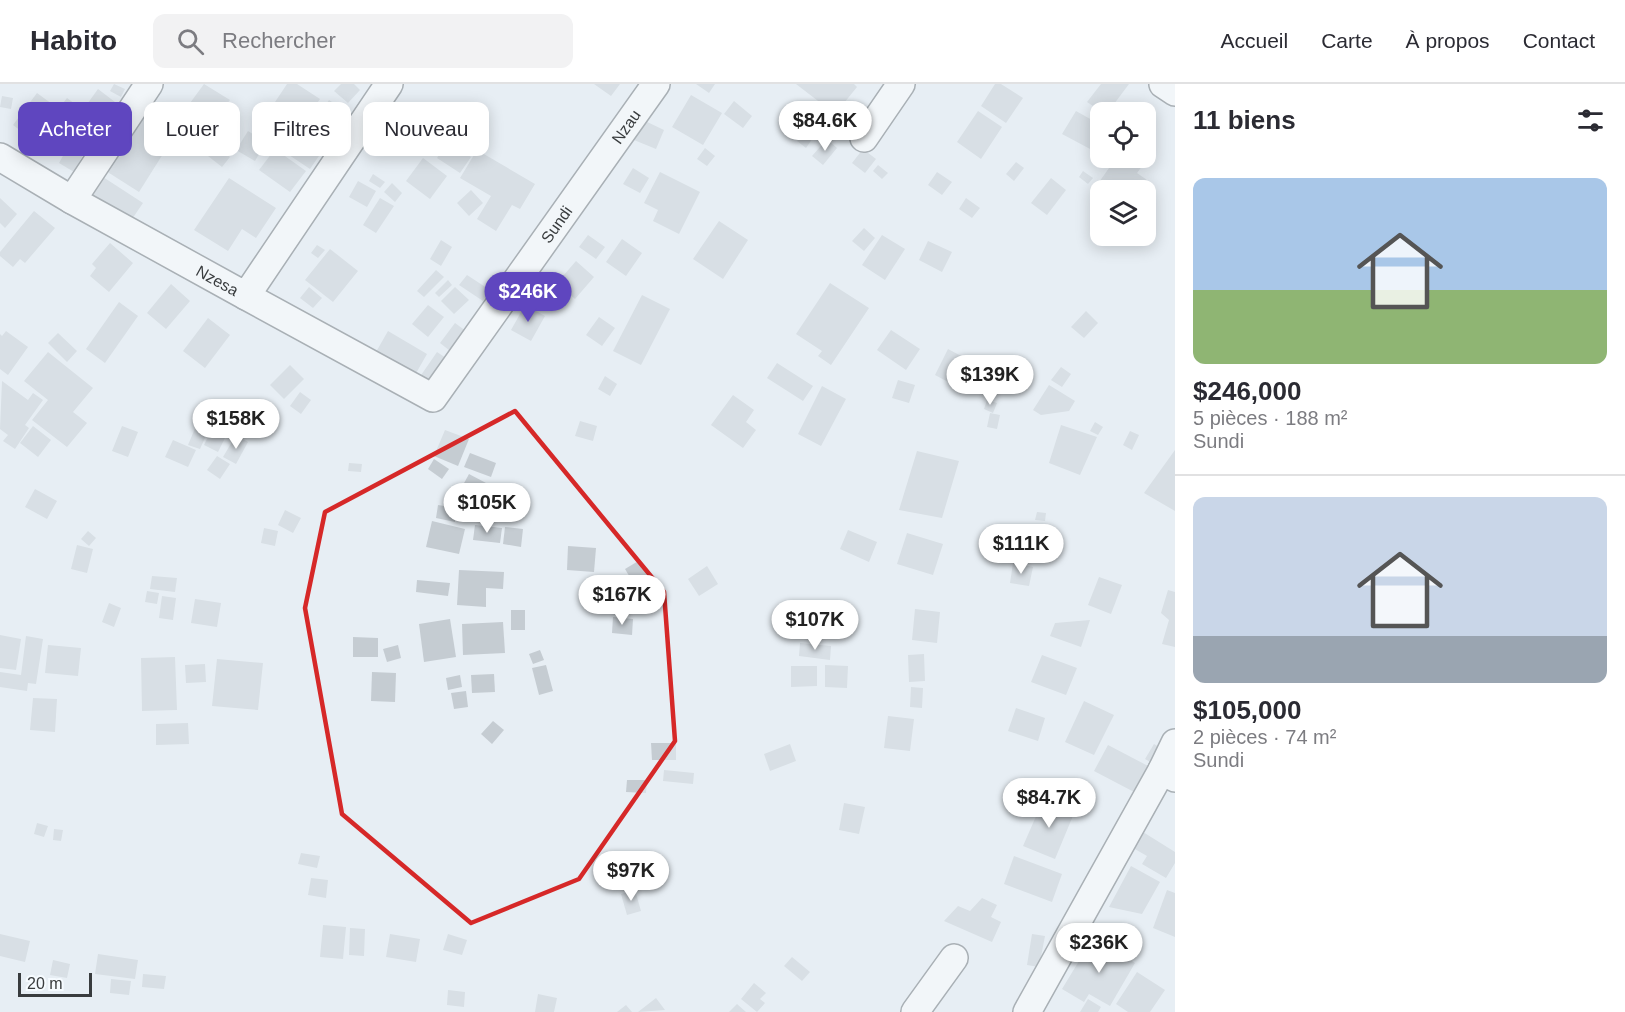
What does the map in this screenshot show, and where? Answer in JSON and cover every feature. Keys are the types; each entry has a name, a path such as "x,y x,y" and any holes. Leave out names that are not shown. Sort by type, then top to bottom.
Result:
{"street":[{"path":"72,200 149,84"},
{"name":"Nzesa","path":"0,157 72,200 246,296 389,84"},
{"name":"Nzau","path":"597,169 656,84"},
{"path":"864,138 901,84"},
{"path":"1163,84 1175,92"},
{"name":"Sundi","path":"246,296 433,398 597,169"},
{"path":"1027,1012 1168,774 1175,743"},
{"path":"915,1012 954,957"}],"highlighted area":[{"path":"515,411 664,592 675,741 579,879 471,923 342,814 305,608 325,512"}],"building":[{"path":"114,84 125,89 121,97 110,91"},
{"path":"204,84 230,100 229,102 191,102"},
{"path":"287,84 297,84 320,99 318,102 275,102"},
{"path":"341,84 354,84 360,90 349,102 334,91"},
{"path":"594,84 620,84 611,96"},
{"path":"696,84 715,84 709,93"},
{"path":"796,84 854,84 857,87 835,114"},
{"path":"995,84 1001,84 1023,98 1006,123 981,106"},
{"path":"1101,84 1129,84 1116,102 1090,102 1090,104 1087,102"},
{"path":"98,89 115,102 89,102"},
{"path":"37,93 49,102 30,102"},
{"path":"691,95 722,113 703,145 672,127"},
{"path":"2,96 13,98 11,109 0,107"},
{"path":"734,101 752,116 743,128 724,114"},
{"path":"144,111 144,156 162,156 139,192 106,171 115,156 132,156 132,130"},
{"path":"978,111 1002,127 981,159 957,142"},
{"path":"1076,111 1090,119 1090,149 1062,134"},
{"path":"18,118 18,129 13,125"},
{"path":"643,120 664,130 656,149 634,140"},
{"path":"807,128 815,135 806,148 797,141"},
{"path":"248,131 252,133 252,156 258,156 255,161 240,152 240,144"},
{"path":"827,139 837,148 823,165 812,156"},
{"path":"705,148 715,156 707,166 697,159"},
{"path":"863,149 876,159 865,173 852,163"},
{"path":"63,156 82,156 74,172 59,163"},
{"path":"208,156 229,156 222,167"},
{"path":"270,156 285,156 306,171 290,192 259,170"},
{"path":"290,156 319,156 310,169"},
{"path":"438,156 471,157 460,173 437,158"},
{"path":"473,156 487,156 535,184 520,209 512,205 496,231 477,219 491,196 460,178"},
{"path":"423,158 447,176 430,199 406,181"},
{"path":"1016,162 1024,168 1014,181 1006,174"},
{"path":"878,165 888,173 882,179 873,171"},
{"path":"633,168 649,178 640,193 623,184"},
{"path":"1109,168 1141,168 1137,173 1147,180 1100,180"},
{"path":"1083,171 1093,178 1088,184 1079,177"},
{"path":"660,172 700,192 679,234 653,221 658,210 644,203"},
{"path":"937,172 952,182 942,195 928,185"},
{"path":"373,174 385,182 380,188 369,181"},
{"path":"103,177 143,203 130,222 87,200"},
{"path":"229,178 276,208 256,238 242,229 228,251 194,230"},
{"path":"1051,178 1066,190 1047,215 1031,203"},
{"path":"358,181 376,191 367,207 349,197"},
{"path":"392,183 402,193 395,202 384,192"},
{"path":"471,190 483,203 469,216 457,203"},
{"path":"0,198 17,214 5,228 0,223"},
{"path":"380,198 394,206 376,233 363,225"},
{"path":"966,198 980,208 972,218 959,209"},
{"path":"34,211 55,228 25,263 20,259 13,267 0,256 0,252"},
{"path":"719,221 748,240 723,279 693,259"},
{"path":"864,228 875,238 864,251 852,241"},
{"path":"588,235 605,247 596,259 579,247"},
{"path":"882,235 905,249 885,280 862,265"},
{"path":"622,239 642,253 626,276 606,262"},
{"path":"441,240 452,247 441,266 430,259"},
{"path":"928,241 952,252 942,272 919,260"},
{"path":"110,243 133,263 109,292 90,276 96,268 92,264"},
{"path":"317,245 325,250 318,258 311,253"},
{"path":"330,249 358,271 333,302 305,280"},
{"path":"576,261 594,277 575,299 557,283"},
{"path":"436,270 444,277 424,297 417,291"},
{"path":"467,275 490,290 483,301 459,285"},
{"path":"448,280 452,285 439,297 435,293"},
{"path":"830,283 869,308 831,365 818,356 822,351 796,334"},
{"path":"171,284 190,301 166,329 147,313"},
{"path":"309,287 322,298 313,308 300,298"},
{"path":"455,287 469,300 454,314 441,301"},
{"path":"642,295 670,309 641,365 613,351"},
{"path":"119,302 138,316 105,363 86,349"},
{"path":"428,305 444,317 428,337 412,324"},
{"path":"525,305 545,316 531,341 511,330"},
{"path":"1086,311 1098,323 1084,338 1071,327"},
{"path":"599,317 615,328 602,346 586,335"},
{"path":"208,318 230,335 205,368 183,351"},
{"path":"455,323 470,334 454,354 440,343"},
{"path":"891,330 920,349 906,370 877,350"},
{"path":"6,331 28,347 8,375 0,369 0,334 2,336"},
{"path":"388,331 427,354 411,382 372,359"},
{"path":"58,333 77,351 67,362 48,343"},
{"path":"948,349 988,370 967,392 935,375"},
{"path":"48,352 93,388 73,412 87,423 67,447 32,420 48,400 24,381"},
{"path":"437,352 446,358 426,387 417,381"},
{"path":"777,363 813,386 803,401 767,378"},
{"path":"290,365 304,379 284,399 270,385"},
{"path":"1061,367 1071,374 1062,387 1051,380"},
{"path":"605,376 617,384 610,396 598,389"},
{"path":"898,380 915,385 909,403 892,398"},
{"path":"2,381 28,400 33,393 43,400 25,425 29,428 15,449 3,441 8,435 0,429"},
{"path":"1049,385 1075,401 1069,411 1041,415 1033,410"},
{"path":"822,386 846,399 821,446 798,434"},
{"path":"300,392 311,400 301,414 290,406"},
{"path":"733,395 754,410 746,422 756,430 743,448 711,425"},
{"path":"987,400 997,403 993,413 984,409"},
{"path":"990,413 1000,415 997,429 987,427"},
{"path":"216,421 230,428 218,452 204,445"},
{"path":"580,421 597,426 593,441 575,436"},
{"path":"1095,422 1103,427 1098,435 1090,431"},
{"path":"1061,425 1097,437 1080,475 1049,463"},
{"path":"33,426 51,440 38,457 20,443"},
{"path":"122,426 138,432 128,457 112,451"},
{"path":"196,426 208,431 200,449 188,445"},
{"path":"445,430 469,439 458,466 434,456"},
{"path":"1130,431 1139,435 1132,450 1123,445"},
{"path":"236,435 248,442 236,464 223,457"},
{"path":"173,440 196,450 188,467 165,457"},
{"path":"1175,450 1175,511 1144,493"},
{"path":"917,451 959,461 942,518 899,510"},
{"path":"470,453 496,463 491,477 464,467"},
{"path":"217,456 230,464 220,479 207,470"},
{"path":"434,459 449,469 442,479 428,469"},
{"path":"349,463 362,464 361,472 348,471"},
{"path":"469,474 486,483 479,495 463,485"},
{"path":"35,489 57,501 47,519 25,507"},
{"path":"438,505 457,508 455,522 436,518"},
{"path":"285,510 301,518 293,533 278,525"},
{"path":"1037,512 1046,513 1045,521 1035,520"},
{"path":"432,521 465,529 459,554 426,547"},
{"path":"475,525 502,528 500,543 473,540"},
{"path":"505,527 523,529 521,547 503,544"},
{"path":"264,528 278,531 275,546 261,543"},
{"path":"848,530 877,542 869,562 840,549"},
{"path":"88,531 96,538 89,546 81,539"},
{"path":"907,533 943,544 933,575 897,564"},
{"path":"77,545 93,549 87,573 71,569"},
{"path":"568,546 596,548 594,572 567,570"},
{"path":"640,560 652,579 637,589 625,569"},
{"path":"1013,563 1033,567 1029,586 1010,583"},
{"path":"707,566 718,584 699,596 688,579"},
{"path":"459,570 504,572 503,589 486,588 486,607 457,605"},
{"path":"152,576 177,578 175,592 150,589"},
{"path":"1099,577 1122,585 1111,614 1088,605"},
{"path":"417,580 450,583 448,596 416,592"},
{"path":"1168,590 1175,592 1175,647 1162,644 1169,620 1161,613"},
{"path":"147,591 159,593 157,604 145,602"},
{"path":"162,596 176,598 173,620 159,618"},
{"path":"195,599 221,603 217,627 191,623"},
{"path":"109,603 121,608 114,627 102,622"},
{"path":"915,609 940,612 937,643 912,640"},
{"path":"511,610 525,610 525,630 511,630"},
{"path":"613,617 633,619 632,635 612,633"},
{"path":"450,619 456,657 424,662 419,624"},
{"path":"1090,620 1081,647 1050,636 1055,623"},
{"path":"503,622 505,653 463,655 462,624"},
{"path":"0,635 21,639 16,670 0,668"},
{"path":"26,636 43,639 36,684 28,683 27,691 0,687 0,672 21,675"},
{"path":"353,637 378,638 378,657 353,657"},
{"path":"800,643 831,646 830,660 799,656"},
{"path":"48,645 81,648 78,676 45,673"},
{"path":"398,645 401,658 387,662 383,649"},
{"path":"540,650 544,660 533,664 529,654"},
{"path":"924,654 925,681 909,682 908,655"},
{"path":"1042,655 1077,668 1066,695 1031,682"},
{"path":"175,657 177,710 142,711 141,658"},
{"path":"217,659 263,663 258,710 212,706"},
{"path":"205,664 206,682 186,683 185,665"},
{"path":"546,665 553,691 539,695 532,668"},
{"path":"825,665 848,666 847,688 825,687"},
{"path":"791,666 817,666 817,686 791,687"},
{"path":"372,672 396,673 395,702 371,701"},
{"path":"494,674 495,692 472,693 471,675"},
{"path":"460,675 462,687 448,690 446,678"},
{"path":"911,687 923,688 922,708 910,707"},
{"path":"466,691 468,707 454,709 451,693"},
{"path":"33,698 57,699 55,732 30,730"},
{"path":"1084,701 1114,715 1094,755 1065,742"},
{"path":"1016,708 1045,718 1038,741 1008,731"},
{"path":"888,716 914,719 910,751 884,748"},
{"path":"493,721 504,730 492,744 481,734"},
{"path":"188,723 189,744 156,745 156,724"},
{"path":"651,743 676,743 676,760 652,760"},
{"path":"790,744 796,761 770,771 764,754"},
{"path":"1154,744 1166,751 1157,766 1145,759"},
{"path":"1108,745 1150,767 1136,793 1094,771"},
{"path":"664,770 694,773 693,784 663,781"},
{"path":"627,780 647,780 646,793 626,792"},
{"path":"1044,798 1075,811 1055,859 1023,846"},
{"path":"844,803 865,807 859,834 839,830"},
{"path":"37,823 48,826 44,837 34,834"},
{"path":"54,829 63,830 61,841 53,840"},
{"path":"1143,832 1175,852 1175,863 1166,878 1142,864 1147,856 1133,848"},
{"path":"301,853 320,856 317,868 298,864"},
{"path":"1014,856 1062,874 1052,902 1004,884"},
{"path":"659,866 660,879 640,880 639,868"},
{"path":"1131,866 1160,882 1142,914 1109,907"},
{"path":"311,878 328,880 326,898 308,895"},
{"path":"635,890 641,911 627,915 621,894"},
{"path":"1167,890 1175,893 1175,937 1153,928"},
{"path":"982,898 997,905 991,917 1001,922 992,942 944,921 958,906 970,911"},
{"path":"323,925 346,927 343,959 320,957"},
{"path":"350,928 365,929 364,956 349,955"},
{"path":"0,934 30,941 25,962 0,956"},
{"path":"390,934 420,939 416,962 386,957"},
{"path":"448,934 467,940 462,955 443,950"},
{"path":"1032,934 1045,936 1039,967 1027,965"},
{"path":"1093,938 1135,963 1110,1006 1089,994 1084,1002 1062,989"},
{"path":"98,954 138,960 135,979 95,974"},
{"path":"792,957 810,972 802,981 784,966"},
{"path":"53,960 70,964 67,978 50,975"},
{"path":"1137,972 1165,990 1150,1012 1128,1012 1116,1004"},
{"path":"143,974 166,976 164,989 142,987"},
{"path":"111,979 131,981 129,995 110,993"},
{"path":"754,983 766,993 760,999 765,1003 757,1012 741,999"},
{"path":"448,990 465,992 464,1007 447,1005"},
{"path":"538,994 557,998 554,1012 535,1012"},
{"path":"656,998 665,1010 638,1012"},
{"path":"1088,999 1101,1007 1098,1012 1080,1012"},
{"path":"737,1004 746,1012 729,1012"},
{"path":"626,1005 632,1012 617,1012"}]}
